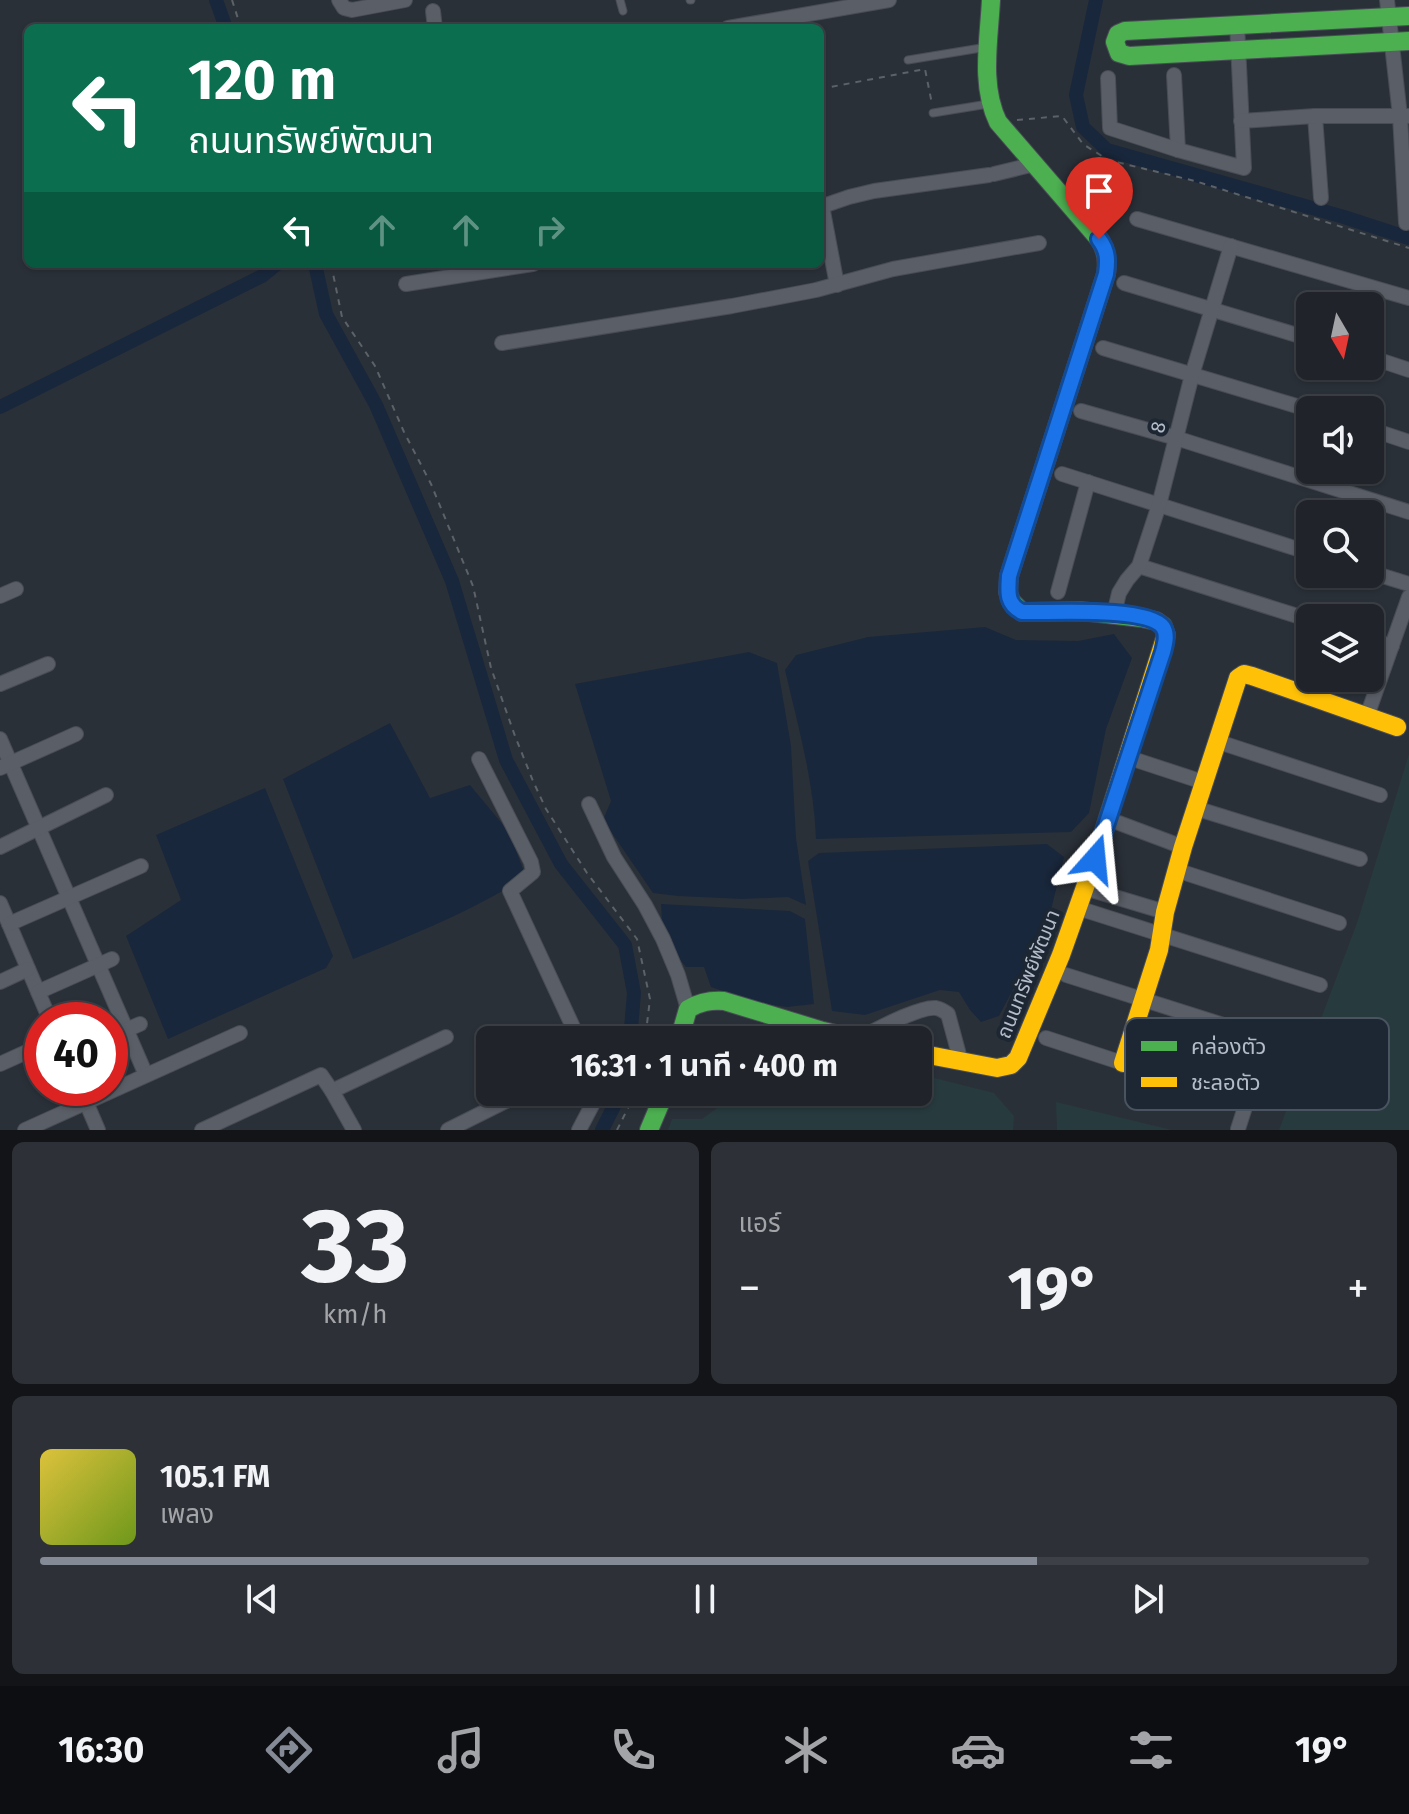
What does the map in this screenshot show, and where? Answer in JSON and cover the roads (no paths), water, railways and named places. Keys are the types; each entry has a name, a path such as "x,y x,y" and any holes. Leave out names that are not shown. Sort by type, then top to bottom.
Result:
{"street":[{"path":"339,0 344,8 352,10 405,0"},
{"path":"751,24 889,0"},
{"name":"ถนนทรัพย์พัฒนา","path":"932,1056 997,1068 1011,1065 1018,1058 1085,888 1166,633 1156,621 1081,611 1022,612 1010,602 1009,576 1108,260 1106,248 1099,239 998,122 990,104 988,83 991,0"},
{"path":"1388,8 1400,42 1406,223"},
{"path":"1400,42 1129,56 1119,53 1115,42 1118,34 1125,31 1237,24 1388,8 1409,16"},
{"path":"433,11 435,24"},
{"path":"1108,78 1110,128 1244,168 1237,24"},
{"path":"1174,75 1178,150"},
{"path":"1241,121 1315,116 1404,116"},
{"path":"1315,116 1321,198"},
{"path":"824,205 874,191 991,174 1035,164"},
{"path":"1137,219 1409,298"},
{"path":"824,221 837,285"},
{"path":"502,343 732,306 837,285 893,269 1039,243"},
{"name":"8","path":"1114,614 1119,593 1139,566 1159,505 1192,375 1231,246"},
{"path":"406,284 508,268"},
{"path":"1124,283 1296,335"},
{"path":"1103,348 1296,406"},
{"path":"1384,362 1409,370"},
{"path":"1081,411 1409,512"},
{"path":"1384,434 1409,442"},
{"path":"1062,474 1296,549"},
{"path":"1058,592 1088,482"},
{"path":"1139,566 1296,616"},
{"path":"1384,576 1409,584"},
{"path":"0,596 16,589"},
{"path":"1367,716 1409,597"},
{"path":"1384,644 1392,646"},
{"path":"0,684 48,664"},
{"path":"1137,1018 1159,950 1176,870 1238,678 1244,674 1252,676 1397,727"},
{"path":"5,765 76,734"},
{"path":"0,739 5,765 38,828 69,898 105,962 133,1027 146,1075"},
{"path":"1216,741 1380,795"},
{"path":"479,759 531,862 533,872 510,891 573,1026"},
{"path":"1139,761 1203,782"},
{"path":"0,847 106,795"},
{"path":"589,804 614,857 663,939 688,1009 683,1026"},
{"path":"1195,808 1360,859"},
{"path":"1119,823 1183,847"},
{"path":"9,924 141,866"},
{"path":"1176,870 1339,923"},
{"path":"1085,888 1165,912"},
{"path":"0,903 42,1002"},
{"path":"1078,908 1320,985"},
{"path":"38,992 105,962"},
{"path":"0,982 28,969"},
{"path":"1066,975 1202,1018"},
{"path":"688,1009 707,1000 724,1001 806,1026"},
{"path":"885,1026 934,1008 948,1014 961,1062"},
{"path":"128,1029 133,1027"},
{"path":"128,1081 240,1033"},
{"path":"332,1091 446,1037"},
{"path":"1046,1038 1123,1063 1125,1057"},
{"path":"0,1064 24,1053"},
{"path":"202,1130 321,1075 354,1130"},
{"path":"25,1130 65,1106"},
{"path":"88,1106 98,1130"},
{"path":"448,1130 496,1106"},
{"path":"579,1130 592,1106"},
{"path":"649,1130 659,1106"}],"lane":[{"path":"620,0 623,11"},
{"path":"908,60 989,47"},
{"path":"933,113 990,104"}],"water":[{"path":"985,627 1016,640 1078,641 1114,634 1132,658 1106,729 1089,813 1071,832 816,839 809,775 785,670 796,655 868,637"},
{"path":"749,652 777,663 791,746 796,838 806,905 788,897 743,899 653,893 603,820 611,801 575,684"},
{"path":"390,723 430,798 470,785 509,832 526,877 463,912 353,959 283,779"},
{"path":"265,788 333,956 326,968 168,1039 126,936 181,900 156,835"},
{"path":"1047,844 1064,857 1033,983 1018,980 999,1016 981,1022 959,992 940,990 865,1015 832,1011 808,861 819,853"},
{"path":"661,904 790,911 805,919 814,1004 787,1007 758,1003 711,987 704,967 686,967 663,939"}],"waterway":[{"path":"216,0 225,24"},
{"path":"1096,0 1076,95 1083,127 1107,150 1409,238"},
{"path":"0,407 262,276 272,268"},
{"path":"316,268 326,314 376,405 452,581 506,760 561,864 625,945 634,993 631,1026"},
{"path":"602,1130 614,1106"}]}
